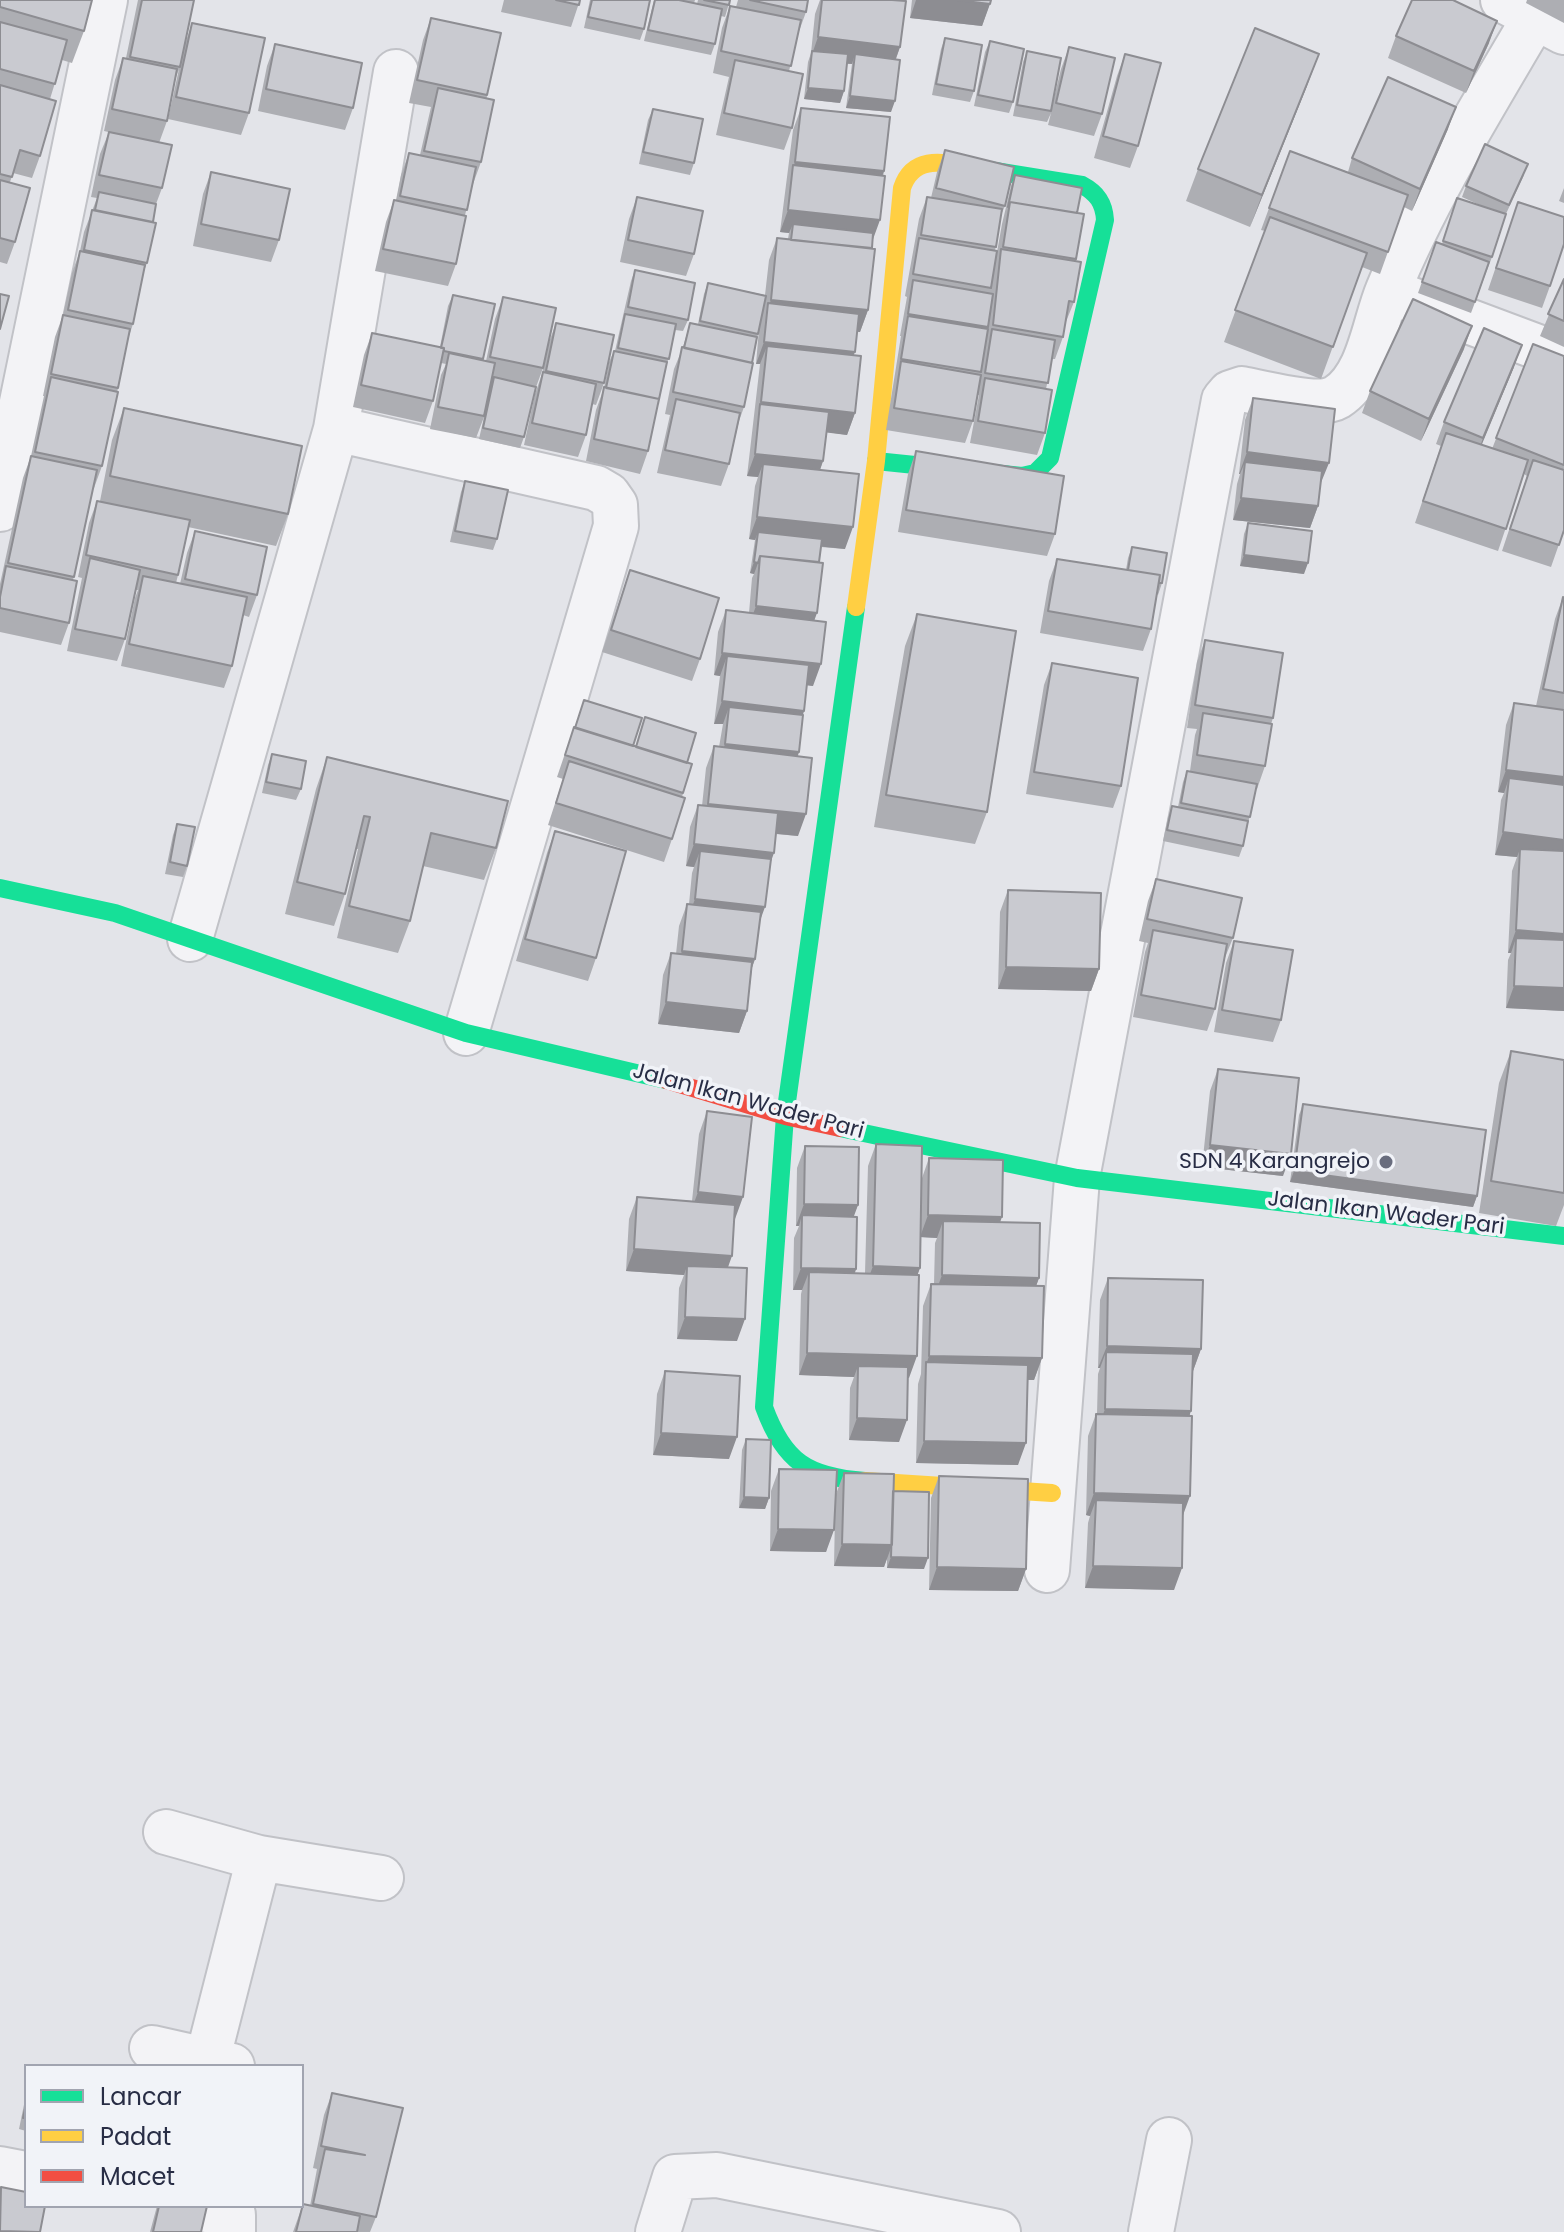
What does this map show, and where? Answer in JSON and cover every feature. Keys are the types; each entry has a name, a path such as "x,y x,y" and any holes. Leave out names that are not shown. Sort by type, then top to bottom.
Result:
{"street":[{"path":"0,509 105,0"},
{"path":"1047,1570 1077,1178 1224,400 1230,393 1242,389 1321,402 1335,399 1361,370 1388,291 1436,186 1534,16"},
{"path":"190,939 336,429 396,72"},
{"path":"876,461 1022,476 1044,467 1050,458 1105,220 1105,210 1093,190 941,162 922,162 911,168 902,188 876,461 785,1116 764,1407 771,1430 784,1450 804,1467 827,1478 1052,1493"},
{"path":"1388,291 1564,357"},
{"path":"336,429 596,488 608,495 615,505 616,526 583,645 466,1033"},
{"name":"Jalan Ikan Wader Pari","path":"0,888 115,913 466,1033 676,1082 785,1116 1077,1178 1564,1236"},
{"path":"166,1832 259,1858 381,1878"},
{"path":"152,2048 219,2063 259,1858"},
{"path":"1151,2232 1169,2140"},
{"path":"0,2169 24,2174"},
{"path":"658,2232 675,2177 717,2175 998,2232"},
{"path":"194,2208 234,2218"}],"building":[{"path":"0,0 92,0 84,31 0,7"},
{"path":"142,0 194,0 180,67 130,57"},
{"path":"556,0 580,0 579,5"},
{"path":"592,0 650,0 644,29 588,17"},
{"path":"655,0 679,0 722,9 715,44 648,30"},
{"path":"704,0 730,0 729,5"},
{"path":"750,0 808,0 806,12"},
{"path":"822,0 906,1 900,47 818,37"},
{"path":"957,0 991,0 990,4"},
{"path":"1412,0 1453,0 1497,21 1474,71 1396,36"},
{"path":"730,6 801,20 791,66 721,51"},
{"path":"431,18 501,33 487,95 417,80"},
{"path":"0,22 67,40 55,84 0,69"},
{"path":"192,23 265,38 249,113 176,97"},
{"path":"1255,28 1319,54 1262,195 1198,169"},
{"path":"945,38 982,45 974,91 936,84"},
{"path":"990,41 1024,49 1013,102 978,95"},
{"path":"275,44 362,63 353,108 266,89"},
{"path":"1069,47 1115,58 1102,114 1056,103"},
{"path":"812,51 848,54 844,91 808,88"},
{"path":"1027,51 1061,58 1051,111 1017,105"},
{"path":"855,54 900,60 895,101 850,96"},
{"path":"1125,54 1161,63 1138,146 1103,136"},
{"path":"123,58 177,69 167,121 112,109"},
{"path":"735,60 803,74 792,128 724,113"},
{"path":"1388,77 1456,107 1420,189 1352,158"},
{"path":"0,85 56,101 40,156 20,150 12,177 0,174"},
{"path":"438,88 494,100 481,162 424,151"},
{"path":"801,108 890,117 884,171 795,162"},
{"path":"653,109 703,119 694,163 643,152"},
{"path":"109,132 172,145 162,188 99,175"},
{"path":"1485,144 1528,164 1509,205 1466,186"},
{"path":"945,150 1014,167 1005,206 936,188"},
{"path":"1290,151 1408,195 1388,252 1269,208"},
{"path":"409,153 476,167 467,210 400,196"},
{"path":"793,165 885,176 880,220 788,210"},
{"path":"211,172 290,189 279,240 201,224"},
{"path":"1015,175 1082,188 1077,213 1010,202 1008,207"},
{"path":"0,180 30,188 15,242 0,238"},
{"path":"99,192 156,204 153,222 95,210"},
{"path":"637,197 703,211 694,254 628,240"},
{"path":"927,197 1002,209 996,247 921,235"},
{"path":"1457,198 1506,214 1492,257 1443,241"},
{"path":"394,200 466,216 456,264 383,249"},
{"path":"1010,202 1084,214 1076,259 1003,247"},
{"path":"1518,202 1564,217 1564,244 1550,286 1496,268"},
{"path":"92,210 156,223 147,263 84,250"},
{"path":"1270,217 1367,253 1333,347 1235,310"},
{"path":"793,224 873,233 872,248 791,240"},
{"path":"777,238 875,249 868,310 771,300"},
{"path":"919,238 997,251 991,288 913,274"},
{"path":"1436,242 1489,262 1475,302 1422,282"},
{"path":"1001,249 1081,262 1074,302 1069,301 1063,337 993,325"},
{"path":"80,251 145,265 133,324 68,310"},
{"path":"635,270 695,283 688,320 628,307"},
{"path":"1564,279 1564,321 1548,314"},
{"path":"913,280 993,294 988,327 908,314"},
{"path":"708,283 766,296 758,334 700,321"},
{"path":"0,294 9,296 0,329"},
{"path":"453,295 495,304 483,359 441,348"},
{"path":"503,297 556,308 543,368 490,357"},
{"path":"1413,299 1472,326 1429,419 1370,391"},
{"path":"768,303 859,314 855,352 764,342"},
{"path":"625,314 676,324 669,359 618,348"},
{"path":"63,315 130,329 118,388 51,374"},
{"path":"908,316 988,329 981,372 901,359"},
{"path":"556,323 614,335 604,383 546,371"},
{"path":"690,323 757,337 752,363 684,348"},
{"path":"1484,328 1522,345 1483,438 1444,422"},
{"path":"992,329 1055,340 1048,383 985,373"},
{"path":"372,333 444,348 433,401 361,385"},
{"path":"1533,344 1564,356 1564,465 1496,438"},
{"path":"767,346 861,356 855,413 761,402"},
{"path":"682,347 753,363 744,407 673,392"},
{"path":"614,351 667,362 658,404 659,399 606,388"},
{"path":"449,353 495,363 484,416 438,407"},
{"path":"901,361 981,375 973,421 894,408"},
{"path":"543,372 596,384 586,435 532,423"},
{"path":"51,377 118,392 102,466 35,452"},
{"path":"494,377 536,387 524,437 483,428"},
{"path":"985,378 1052,390 1045,433 978,421"},
{"path":"604,387 659,399 648,451 594,439"},
{"path":"1253,398 1335,409 1329,463 1247,452"},
{"path":"676,399 740,413 729,464 665,450"},
{"path":"760,404 829,412 823,461 755,454"},
{"path":"124,408 302,446 288,514 110,476"},
{"path":"1446,433 1528,460 1506,529 1423,501"},
{"path":"916,451 1064,476 1055,534 906,510"},
{"path":"31,456 97,470 74,577 8,563"},
{"path":"1533,460 1564,470 1564,530 1559,545 1510,529"},
{"path":"1245,462 1322,471 1318,506 1241,498"},
{"path":"763,464 859,474 853,527 757,517"},
{"path":"465,481 508,490 497,539 455,531"},
{"path":"97,501 190,520 178,575 86,555"},
{"path":"1248,523 1312,531 1308,563 1244,555"},
{"path":"195,531 267,547 257,595 185,579"},
{"path":"758,532 822,539 819,562 760,556 758,563 754,562"},
{"path":"1132,547 1167,553 1162,583 1159,583 1160,575 1128,570"},
{"path":"760,556 823,563 817,613 756,606"},
{"path":"90,558 140,570 125,639 75,629"},
{"path":"1057,559 1160,575 1151,629 1048,611"},
{"path":"6,566 77,581 69,623 0,608"},
{"path":"630,570 719,598 700,659 611,630"},
{"path":"143,576 247,597 232,666 129,644"},
{"path":"1564,598 1564,693 1543,689"},
{"path":"726,610 826,622 821,664 722,653"},
{"path":"917,614 1016,631 987,812 886,795"},
{"path":"1205,640 1283,653 1273,718 1195,705"},
{"path":"727,656 809,665 804,711 722,701"},
{"path":"1052,663 1138,678 1121,786 1034,772"},
{"path":"584,700 642,718 633,746 575,728"},
{"path":"1514,703 1564,710 1564,777 1506,770"},
{"path":"729,707 803,715 799,752 725,744"},
{"path":"1203,713 1272,724 1265,766 1197,755"},
{"path":"645,717 696,733 687,763 636,747"},
{"path":"574,727 692,764 683,793 565,755"},
{"path":"714,746 812,758 806,814 708,804"},
{"path":"272,754 306,761 301,789 266,782"},
{"path":"327,757 508,801 496,848 431,833 410,921 349,906 370,817 364,816 345,894 297,882"},
{"path":"569,761 685,798 672,839 556,803"},
{"path":"1187,771 1257,784 1250,817 1181,803"},
{"path":"1509,778 1564,785 1564,840 1503,832"},
{"path":"698,805 778,813 774,853 694,844"},
{"path":"1172,806 1248,821 1243,846 1167,830"},
{"path":"177,824 195,827 187,866 170,862"},
{"path":"555,831 626,851 596,958 525,939"},
{"path":"1520,849 1564,851 1564,934 1516,930"},
{"path":"700,851 771,859 765,907 695,899"},
{"path":"1156,879 1242,898 1233,938 1147,919"},
{"path":"1008,890 1101,893 1099,969 1006,967"},
{"path":"687,904 761,912 755,959 682,951"},
{"path":"1153,930 1227,944 1215,1009 1141,995"},
{"path":"1516,938 1564,940 1564,988 1514,986"},
{"path":"1234,941 1293,950 1281,1020 1222,1010"},
{"path":"671,953 752,962 747,1011 666,1002"},
{"path":"1511,1051 1564,1060 1564,1193 1491,1181"},
{"path":"1218,1069 1299,1078 1291,1154 1210,1145"},
{"name":"SDN 4 Karangrejo","path":"1303,1104 1486,1130 1477,1196 1294,1171"},
{"path":"707,1111 752,1117 743,1197 698,1192"},
{"path":"876,1144 922,1146 920,1268 873,1266"},
{"path":"805,1146 859,1147 858,1205 804,1204"},
{"path":"929,1158 1003,1160 1002,1217 928,1215"},
{"path":"637,1197 735,1205 732,1256 634,1249"},
{"path":"802,1215 857,1217 856,1269 801,1268"},
{"path":"943,1221 1040,1223 1039,1278 942,1275"},
{"path":"687,1266 747,1268 745,1319 685,1317"},
{"path":"809,1272 919,1275 917,1356 807,1353"},
{"path":"1108,1278 1203,1280 1201,1349 1107,1346"},
{"path":"931,1284 1044,1286 1042,1358 929,1356"},
{"path":"1106,1352 1193,1354 1191,1411 1105,1409"},
{"path":"926,1362 1028,1365 1026,1443 924,1441"},
{"path":"858,1366 908,1367 907,1420 857,1418"},
{"path":"665,1371 740,1376 737,1437 661,1433"},
{"path":"1096,1414 1192,1416 1190,1496 1094,1493"},
{"path":"746,1439 771,1440 769,1498 744,1497"},
{"path":"779,1469 837,1470 834,1530 778,1529"},
{"path":"844,1473 894,1474 892,1545 842,1544"},
{"path":"939,1476 1028,1479 1026,1569 937,1567"},
{"path":"893,1491 929,1492 928,1558 891,1557"},
{"path":"1096,1500 1183,1503 1182,1568 1093,1566"},
{"path":"332,2093 403,2108 376,2217 313,2204 325,2149 365,2155 321,2146"},
{"path":"1,2187 24,2192 24,2208 45,2208 40,2232 0,2231"},
{"path":"304,2204 360,2216 357,2232 296,2232"},
{"path":"159,2208 207,2208 201,2232 153,2232"}],"traffic: fast":[{"path":"876,461 1022,476 1035,473 1050,458 1105,220 1103,208 1096,195 1082,185 970,167"},
{"path":"856,607 785,1116 764,1407 780,1441 801,1463 828,1475 865,1481"},
{"path":"0,888 115,913 466,1033 666,1080"},
{"path":"840,1128 1077,1178 1564,1236"}],"traffic: slow":[{"path":"856,607 876,461 902,188 913,170 930,163 970,167"},
{"path":"865,1481 1052,1493"}],"traffic: jam":[{"path":"666,1080 785,1116 840,1128"}],"place":[{"name":"SDN 4 Karangrejo","path":"1386,1162"}]}
